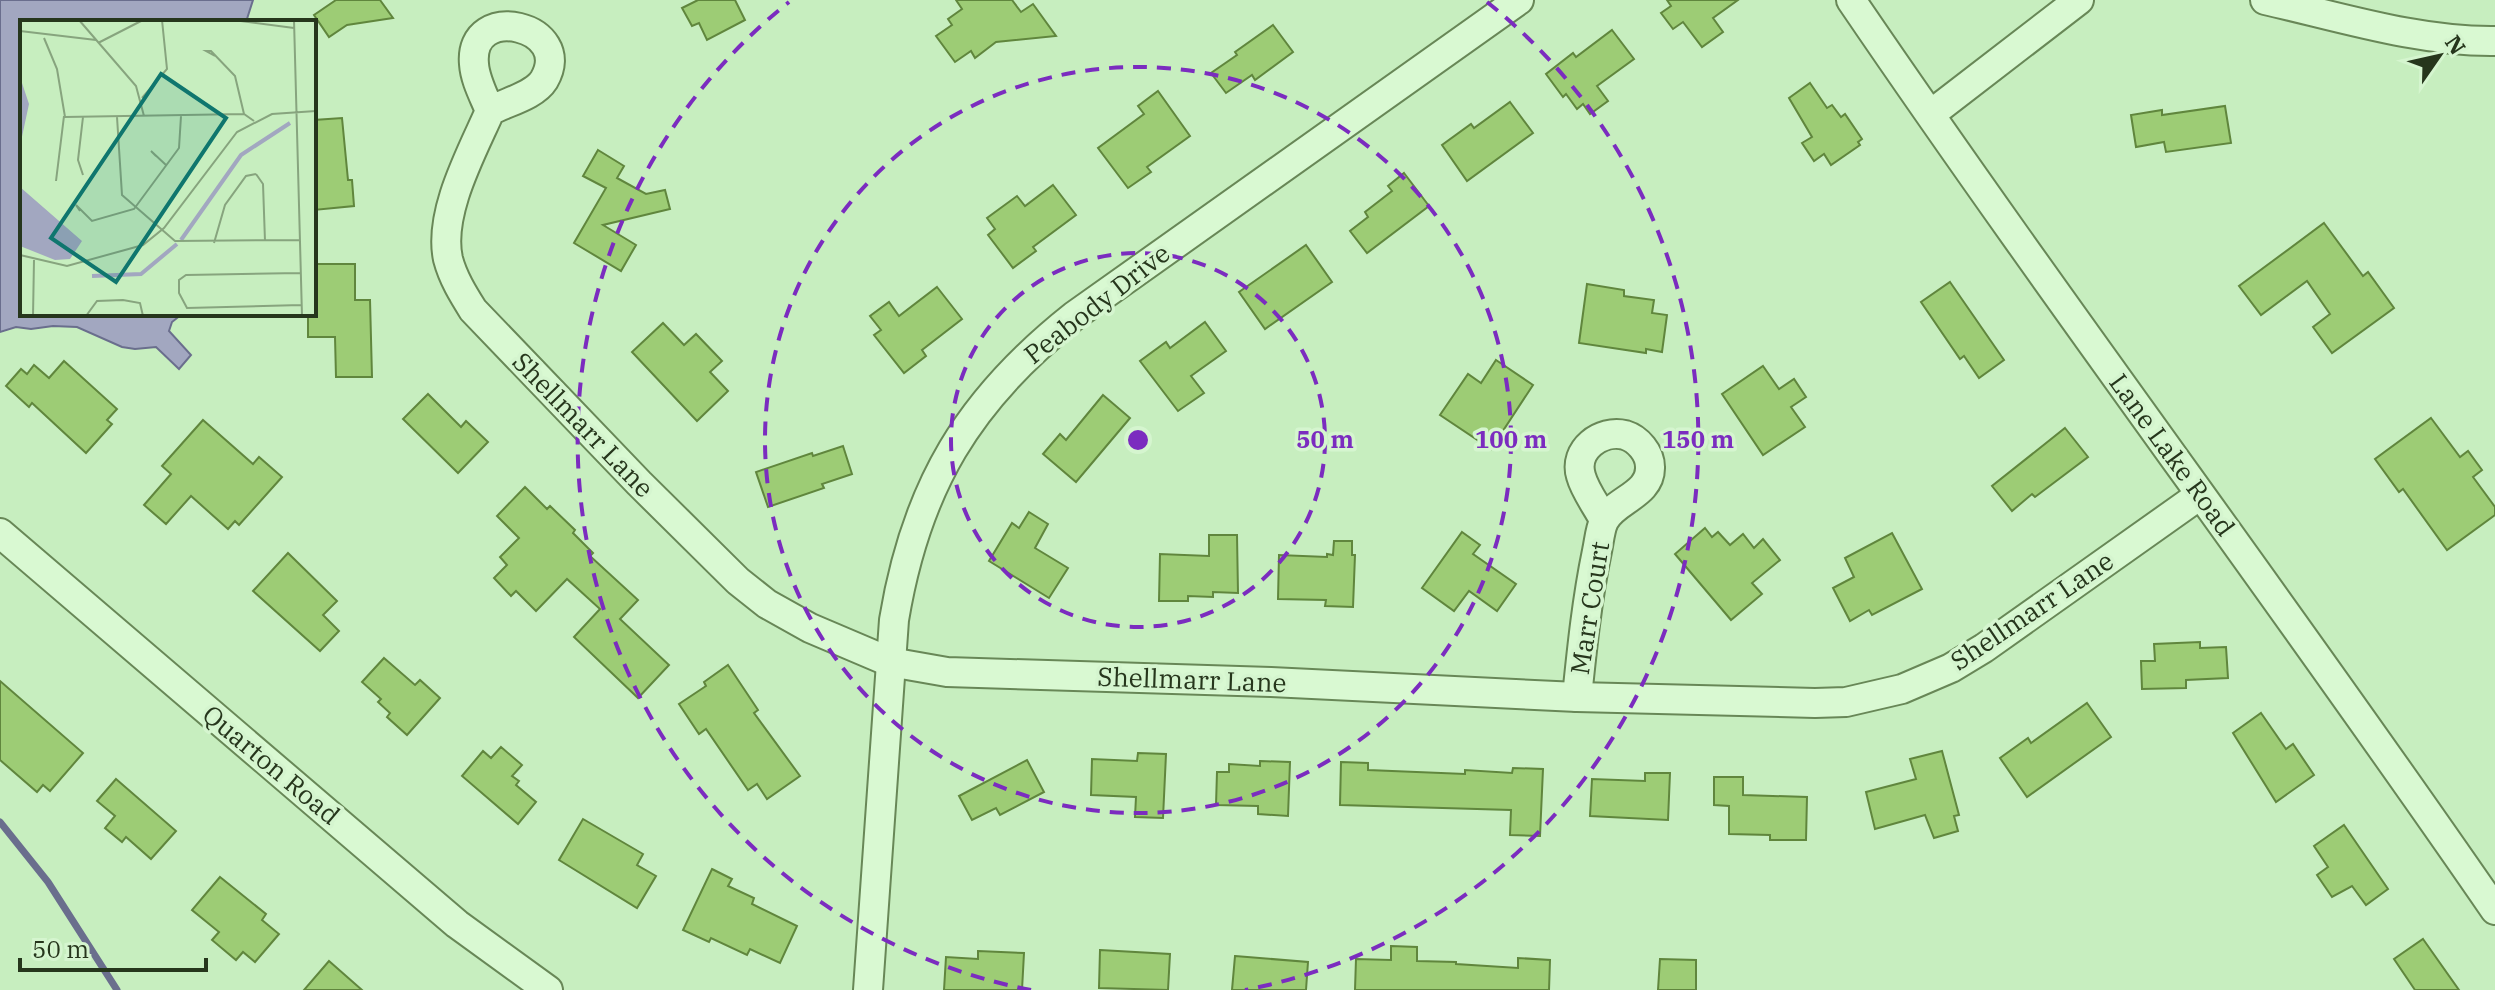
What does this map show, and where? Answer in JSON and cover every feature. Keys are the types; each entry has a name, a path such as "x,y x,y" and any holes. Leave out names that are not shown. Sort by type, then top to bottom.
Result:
{"street":[{"name":"Peabody Drive","path":"868,990 890,662 900,586 922,510 953,446 1004,379 1042,341 1519,0"},
{"name":"Lane Lake Road","path":"1851,0 2200,495 2378,740 2495,910"},
{"path":"1931,114 2079,0"},
{"path":"2265,0 2407,32 2495,41"},
{"name":"Shellmarr Lane","path":"490,111 457,185 449,221 448,257 458,287 473,310 738,581 767,604 810,628 890,662 947,672 1271,682 1577,697 1831,702 1869,698 1902,689 1951,668 1984,648 2200,495"},
{"name":"Marr Court","path":"1577,697 1590,583 1604,520"},
{"name":"Quarton Road","path":"0,533 457,924 548,990"}],"water":[{"path":"0,0 253,0 247,20 20,20 20,316 180,316 172,322 169,331 191,355 179,369 156,347 122,347 77,327 16,327 0,332"}],"building":[{"path":"336,0 380,0 393,18 347,25 329,37 314,15"},
{"path":"698,0 735,0 745,20 707,40 699,23 692,26 682,8"},
{"path":"956,0 1012,0 1021,12 1033,4 1056,36 996,42 975,58 971,51 955,62 936,36 952,25 948,19 962,9"},
{"path":"1667,0 1738,0 1713,18 1723,32 1702,47 1683,22 1673,29 1661,13 1671,6"},
{"path":"1273,25 1293,52 1255,80 1252,75 1226,93 1211,73"},
{"path":"1612,30 1634,59 1597,86 1608,101 1590,114 1583,104 1577,109 1566,94 1563,97 1546,74 1573,53 1576,57"},
{"path":"1810,83 1827,108 1832,105 1841,117 1845,114 1862,139 1858,142 1860,145 1831,165 1824,154 1814,161 1802,143 1812,137 1789,98"},
{"path":"1158,91 1190,136 1147,167 1151,172 1128,188 1098,148 1144,114 1138,106"},
{"path":"1510,102 1533,133 1467,181 1442,145 1471,124 1474,128"},
{"path":"2225,106 2231,143 2166,152 2164,142 2136,147 2131,115 2162,110 2162,115"},
{"path":"342,118 348,180 352,180 354,206 316,210 316,120"},
{"path":"598,150 624,166 617,178 646,194 665,190 670,209 603,225 636,245 621,271 574,243 606,188 583,176"},
{"path":"1404,173 1429,206 1367,253 1350,231 1368,217 1365,212 1392,191 1388,186"},
{"path":"1053,185 1076,215 1033,247 1036,251 1013,268 988,235 995,229 987,218 1017,196 1025,206"},
{"path":"2324,223 2363,276 2368,272 2394,308 2332,353 2313,327 2330,314 2307,281 2261,315 2239,286"},
{"path":"1306,245 1332,282 1265,329 1239,292"},
{"path":"316,264 355,264 355,300 370,300 372,377 336,377 335,337 308,337 308,316 316,316"},
{"path":"1950,282 2004,360 1979,378 1964,356 1960,359 1921,302"},
{"path":"1587,284 1624,290 1624,296 1654,300 1652,313 1667,315 1662,352 1646,349 1646,353 1579,343"},
{"path":"937,287 962,319 922,350 926,356 904,373 874,335 881,330 870,316 889,302 899,316"},
{"path":"1205,322 1226,351 1191,376 1204,393 1178,411 1140,361 1166,342 1170,348"},
{"path":"663,323 684,345 696,334 722,361 710,372 728,391 697,421 632,352"},
{"path":"1496,360 1533,385 1491,449 1440,415 1468,374 1481,383"},
{"path":"64,361 117,409 107,420 112,424 86,453 32,403 29,407 6,386 21,369 27,374 34,365 49,378"},
{"path":"1763,366 1779,389 1794,379 1806,397 1791,407 1805,427 1763,455 1722,394"},
{"path":"428,394 461,427 466,421 488,442 458,473 403,419"},
{"path":"1103,395 1130,418 1076,482 1043,454 1060,434 1066,440"},
{"path":"2431,418 2460,457 2468,451 2482,470 2473,477 2495,507 2495,515 2447,550 2403,489 2399,492 2375,459"},
{"path":"203,420 253,464 259,457 282,477 239,525 235,521 228,529 191,496 166,524 144,505 171,474 162,466"},
{"path":"2065,428 2088,457 2012,511 1992,486"},
{"path":"843,446 852,474 822,484 824,488 768,507 756,472"},
{"path":"525,487 575,530 573,533 593,553 590,556 638,600 620,619 669,665 638,698 574,637 600,609 567,579 536,611 516,591 511,596 494,578 507,565 500,557 519,538 497,516"},
{"path":"1029,512 1048,524 1035,548 1068,568 1049,598 989,561 1012,523 1019,528"},
{"path":"1705,528 1712,537 1718,532 1730,545 1743,534 1754,548 1763,539 1780,560 1752,583 1762,594 1731,620 1675,554"},
{"path":"1462,532 1480,545 1473,554 1516,584 1497,611 1469,591 1454,611 1422,588"},
{"path":"1892,533 1922,589 1872,615 1869,610 1850,621 1833,588 1854,577 1845,558"},
{"path":"1209,535 1237,535 1238,593 1213,592 1213,597 1188,596 1188,601 1159,601 1160,554 1209,556"},
{"path":"1334,541 1352,541 1352,555 1355,555 1353,607 1325,606 1326,600 1278,599 1279,555 1327,557 1327,554 1333,555"},
{"path":"288,553 337,601 323,615 339,631 320,651 253,591"},
{"path":"2200,642 2200,648 2226,647 2228,678 2186,680 2186,688 2142,689 2141,661 2155,661 2154,644"},
{"path":"384,658 415,685 420,680 440,698 407,735 387,717 390,713 378,702 381,699 362,682"},
{"path":"728,665 758,710 754,713 800,776 767,799 757,784 748,790 706,729 699,734 679,704 706,686 704,682"},
{"path":"0,681 83,753 50,791 43,785 37,792 0,760"},
{"path":"2087,703 2111,737 2027,797 2000,758 2028,738 2031,743"},
{"path":"2261,713 2286,749 2293,744 2314,775 2276,802 2233,733"},
{"path":"501,747 522,765 512,776 519,781 516,785 536,802 518,824 462,776 483,751 491,758"},
{"path":"1942,751 1959,815 1954,816 1958,831 1934,838 1925,815 1875,829 1866,792 1916,779 1910,759"},
{"path":"1138,753 1166,754 1163,818 1135,817 1136,797 1091,795 1092,759 1137,761"},
{"path":"1027,760 1044,792 1000,815 996,808 972,820 959,796"},
{"path":"1260,761 1290,762 1288,816 1258,814 1258,806 1216,805 1217,772 1229,772 1229,764 1260,766"},
{"path":"1341,762 1368,763 1368,770 1465,774 1465,770 1512,773 1513,768 1543,769 1540,836 1510,835 1511,810 1340,805"},
{"path":"1645,773 1670,773 1668,820 1590,816 1592,779 1645,781"},
{"path":"1714,777 1743,777 1743,795 1807,797 1806,840 1770,840 1770,835 1729,834 1729,806 1714,805"},
{"path":"116,779 176,831 151,859 126,837 122,842 105,828 115,816 97,801"},
{"path":"583,819 643,854 637,865 656,876 637,908 559,860"},
{"path":"2344,825 2388,889 2366,905 2352,886 2332,897 2317,875 2328,867 2314,846"},
{"path":"712,869 732,879 728,886 754,898 752,904 797,926 780,963 750,949 747,955 711,938 709,942 683,930"},
{"path":"220,877 266,914 262,920 279,934 255,962 243,952 236,960 212,940 219,932 192,910"},
{"path":"2423,939 2459,990 2415,990 2394,959"},
{"path":"1391,946 1417,947 1417,961 1518,968 1518,958 1550,960 1549,990 1355,990 1356,959 1391,960"},
{"path":"1100,950 1170,954 1168,990 1099,988"},
{"path":"978,951 1024,953 1022,990 944,990 946,957 978,959"},
{"path":"1235,956 1308,962 1306,990 1232,990"},
{"path":"1660,959 1696,960 1696,990 1658,990"},
{"path":"329,961 362,990 304,990"}],"waterway":[{"path":"0,822 48,882 117,990"}]}
